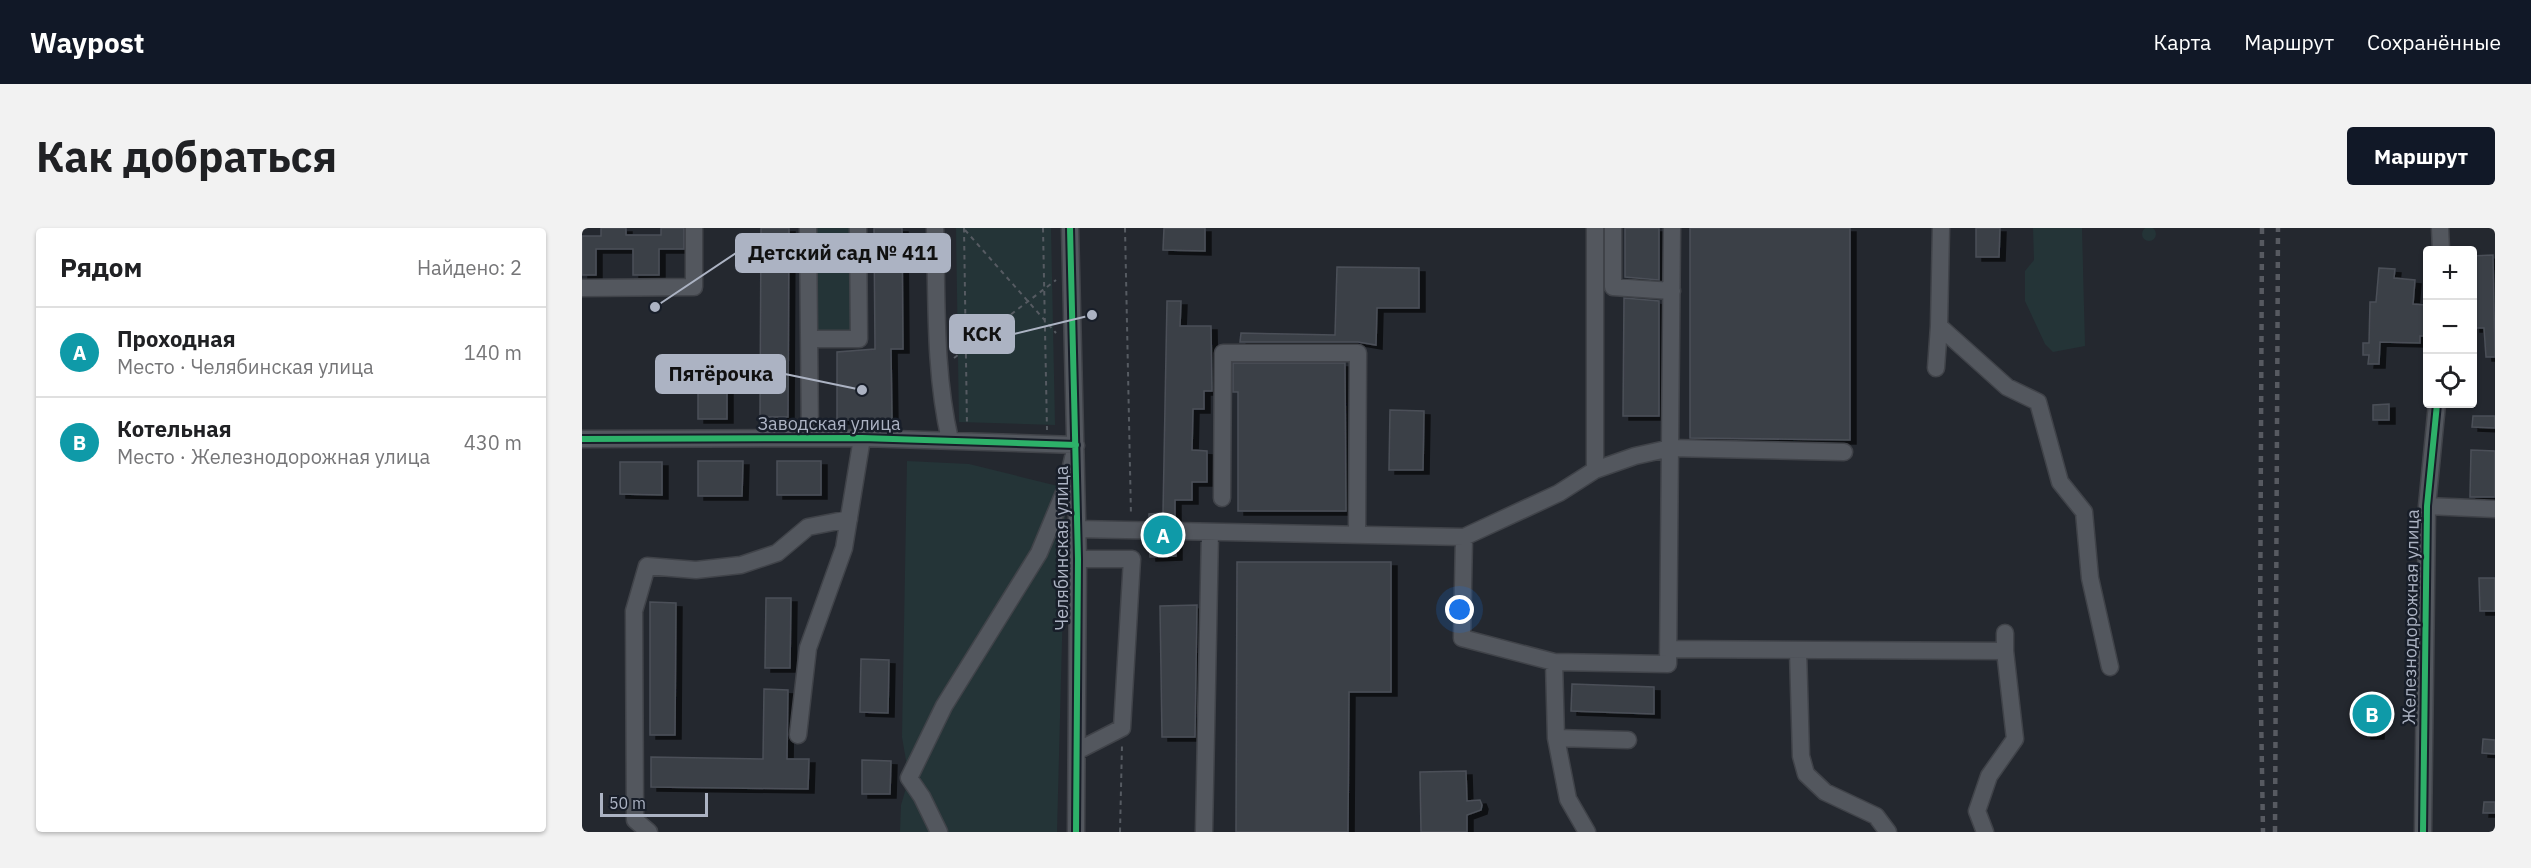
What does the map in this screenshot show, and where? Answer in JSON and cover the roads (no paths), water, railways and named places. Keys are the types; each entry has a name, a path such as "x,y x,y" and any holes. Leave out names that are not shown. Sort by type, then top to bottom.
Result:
{"street":[{"path":"582,288 694,287 694,228"},
{"path":"808,228 810,438"},
{"path":"809,339 859,339 858,228"},
{"path":"935,228 939,368 942,407 950,440"},
{"name":"Челябинская улица","path":"1070,228 1078,559 1076,832"},
{"path":"1595,228 1595,470"},
{"path":"1613,228 1613,286 1672,291"},
{"path":"1464,537 1462,638 1554,662 1668,664 1672,228"},
{"path":"1936,368 1941,228"},
{"path":"2440,228 2440,246"},
{"path":"1939,326 2007,387 2038,402 2060,482 2084,512 2090,578 2110,667"},
{"path":"1222,498 1222,353 1358,353 1357,534"},
{"name":"Железнодорожная улица","path":"2423,832 2427,506 2437,408"},
{"path":"798,735 807,648 844,548 862,438"},
{"name":"Заводская улица","path":"582,439 862,438 1076,445"},
{"path":"939,832 922,797 909,778 944,706 1039,553 1066,488 1076,445"},
{"path":"1077,529 1464,537 1559,493 1595,470 1635,456 1671,448 1844,452"},
{"path":"2427,506 2495,509"},
{"path":"649,832 635,820 634,611 647,566 696,570 741,565 777,553 808,527 849,519"},
{"path":"1204,832 1210,532"},
{"path":"1077,751 1122,728 1132,559 1078,559"},
{"path":"1985,832 1977,811 1989,776 2015,739 2005,633"},
{"path":"1668,649 2005,651"},
{"path":"1798,651 1801,756 1806,774 1825,792 1876,816 1888,832"},
{"path":"1554,662 1556,738 1568,799 1587,832"},
{"path":"1556,738 1628,740"}],"railway":[{"path":"2262,228 2260,647 2263,832"},
{"path":"2275,832 2278,228"}],"place":[{"name":"Детский сад № 411","path":"655,307"},
{"name":"КСК","path":"1092,315"},
{"name":"Пятёрочка","path":"862,390"},
{"name":"Проходная","path":"1163,535"},
{"name":"Котельная","path":"2372,714"}]}
